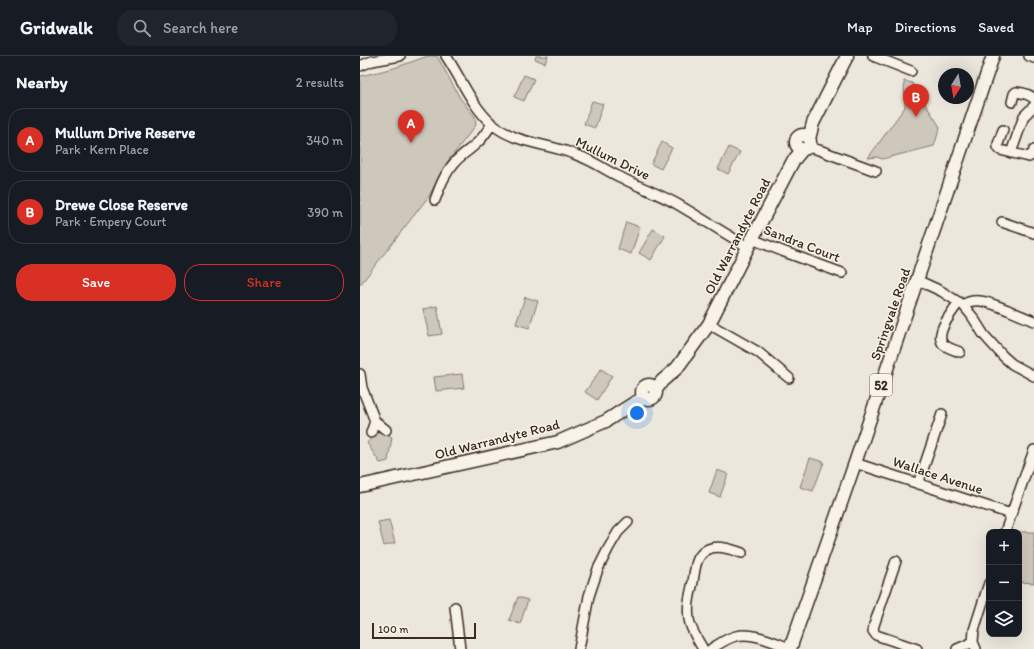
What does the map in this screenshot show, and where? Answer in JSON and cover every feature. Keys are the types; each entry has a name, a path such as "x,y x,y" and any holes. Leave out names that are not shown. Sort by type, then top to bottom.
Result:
{"main road":[{"path":"804,143 847,56"},
{"name":"Springvale Road","path":"790,649 855,463 993,56"},
{"name":"Old Warrandyte Road","path":"360,486 558,442 606,421 648,392 677,368 709,324 793,161 804,143"}],"street":[{"path":"360,66 400,56"},
{"name":"Mullum Drive","path":"446,56 476,106 492,124 504,132 528,142 568,151 589,160 613,174 677,204 750,243"},
{"path":"873,56 911,71"},
{"path":"1029,56 1034,58"},
{"path":"1012,102 1016,92 1028,95 1034,99"},
{"path":"1011,153 1024,116 1034,106"},
{"path":"435,200 441,184 450,169 456,161 478,142 492,124"},
{"path":"1003,130 998,144 1000,150 1029,157 1034,150"},
{"path":"804,143 843,160 876,171"},
{"path":"1002,222 1034,233"},
{"name":"Sandra Court","path":"750,243 782,251 842,274"},
{"path":"917,280 941,291 961,303 972,316 984,335 1003,356 1012,364 1034,376"},
{"path":"960,352 944,344 941,334 947,319 961,303 975,301 987,302 1034,321"},
{"path":"709,324 758,352 789,378"},
{"path":"360,374 362,388 375,422 386,430"},
{"path":"918,484 942,414"},
{"path":"371,433 375,422"},
{"path":"1006,529 1034,450"},
{"name":"Wallace Avenue","path":"855,463 1011,514"},
{"path":"579,649 589,596 598,569 618,532 628,522"},
{"path":"703,649 689,620 688,606 698,559 704,551 714,547 727,548 742,553"},
{"path":"896,561 873,631 876,635 917,649"},
{"path":"957,649 975,645 974,630 986,592"},
{"path":"455,607 460,649"},
{"path":"711,649 728,639 737,636 751,636 761,638 790,649"}],"shaded area":[{"path":"428,56 437,56 460,98 475,117 476,125 448,161 429,196 360,285 360,78 361,76 394,68"},
{"path":"536,56 548,56 545,63 535,59"},
{"path":"524,75 534,79 524,101 514,97"},
{"path":"904,81 912,83 940,127 934,146 882,159 877,157 868,158 905,107"},
{"path":"592,101 603,104 595,128 584,124"},
{"path":"662,142 672,148 661,169 651,164"},
{"path":"729,147 740,152 728,174 718,169"},
{"path":"626,222 640,227 631,254 618,249"},
{"path":"653,229 665,236 651,260 639,253"},
{"path":"525,297 538,301 529,328 516,324"},
{"path":"437,306 442,334 429,336 423,309"},
{"path":"601,369 612,376 597,400 585,392"},
{"path":"462,374 464,388 436,391 434,377"},
{"path":"379,432 386,433 392,437 388,461 380,463 367,443 375,434"},
{"path":"810,458 824,462 813,491 800,487"},
{"path":"717,470 728,474 720,497 709,493"},
{"path":"389,520 395,543 384,546 378,522"},
{"path":"1022,532 1034,532 1034,583 1022,582"},
{"path":"518,597 528,600 520,624 509,620"}],"place":[{"name":"Drewe Close Reserve","path":"916,117"},
{"name":"Mullum Drive Reserve","path":"411,143"}]}
